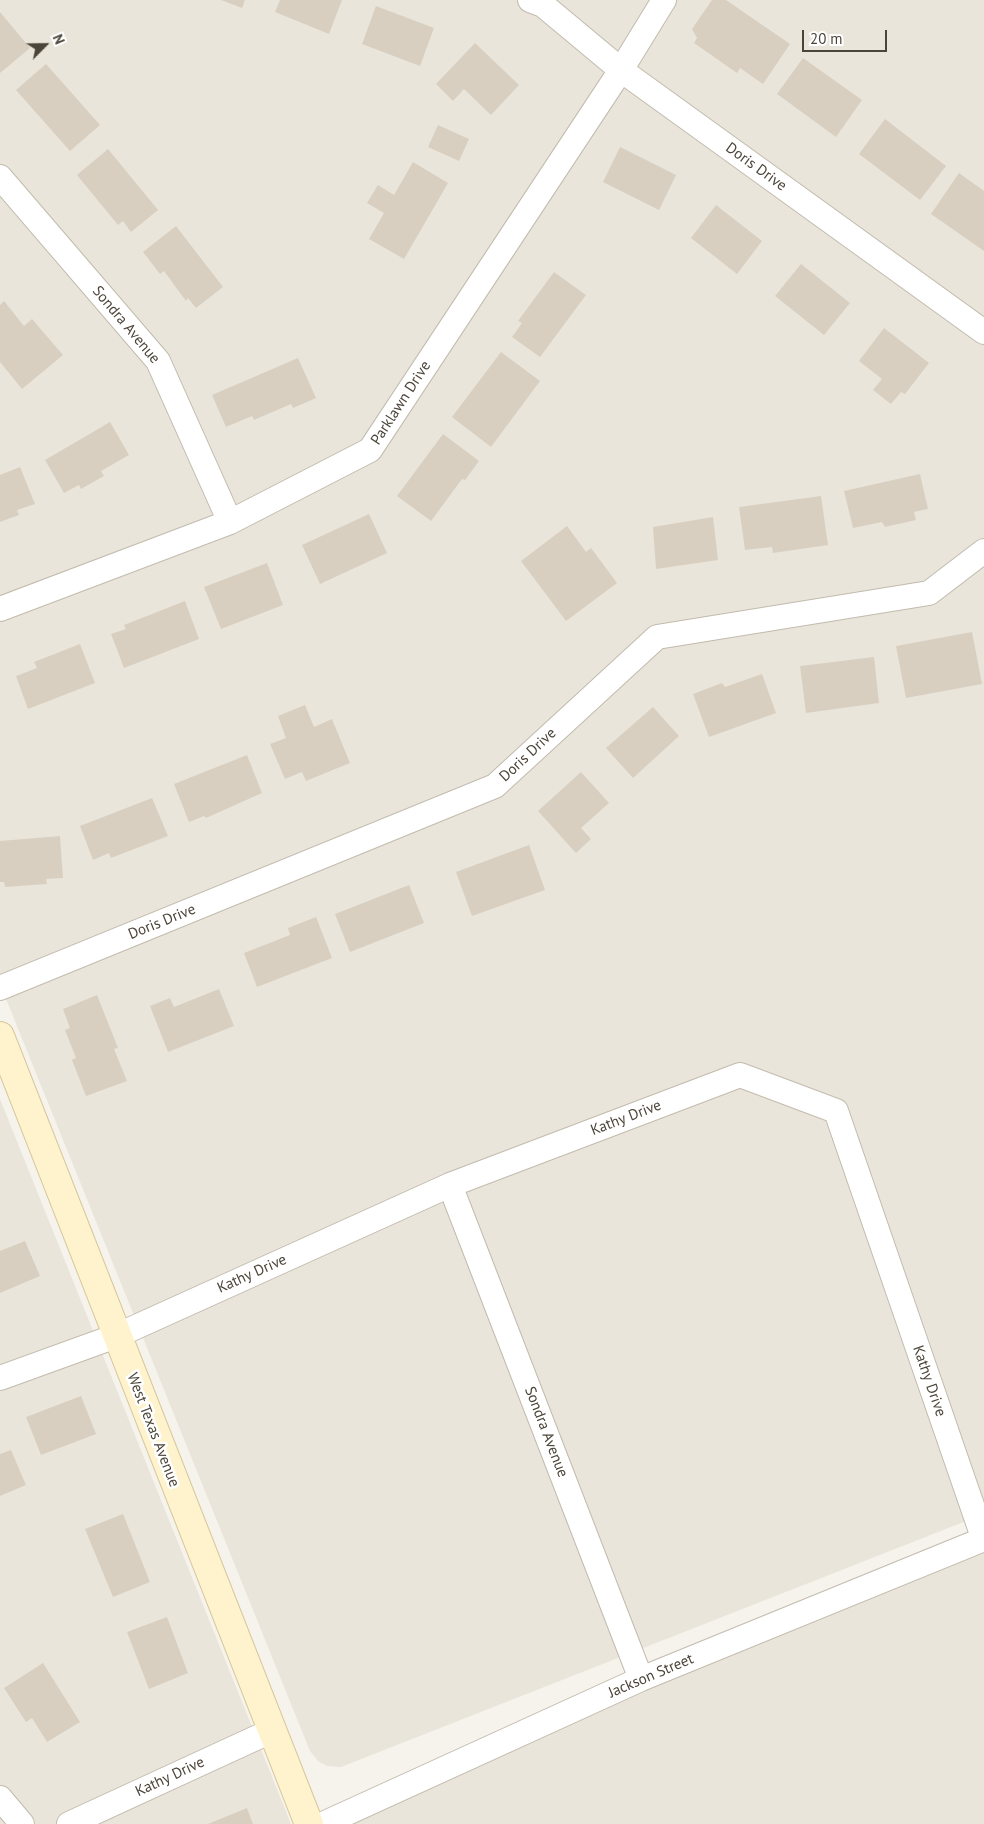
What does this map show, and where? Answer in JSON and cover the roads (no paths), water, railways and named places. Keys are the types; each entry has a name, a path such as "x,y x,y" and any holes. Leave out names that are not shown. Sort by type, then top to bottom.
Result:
{"street":[{"name":"Doris Drive","path":"530,0 543,5 621,70 984,332"},
{"name":"Parklawn Drive","path":"0,609 230,522 370,450 621,70 664,0"},
{"name":"Sondra Avenue","path":"0,177 158,361 230,522"},
{"name":"Doris Drive","path":"0,988 495,786 658,637 929,593 984,551"},
{"name":"West Texas Avenue","path":"0,1036 116,1336 309,1824"},
{"name":"Kathy Drive","path":"0,1378 116,1336 450,1185 740,1075 836,1111 984,1539"},
{"name":"Sondra Avenue","path":"450,1185 641,1679"},
{"name":"Jackson Street","path":"323,1824 641,1679 984,1539"},
{"name":"Kathy Drive","path":"68,1824 271,1731"},
{"path":"0,1798 22,1824"}]}
